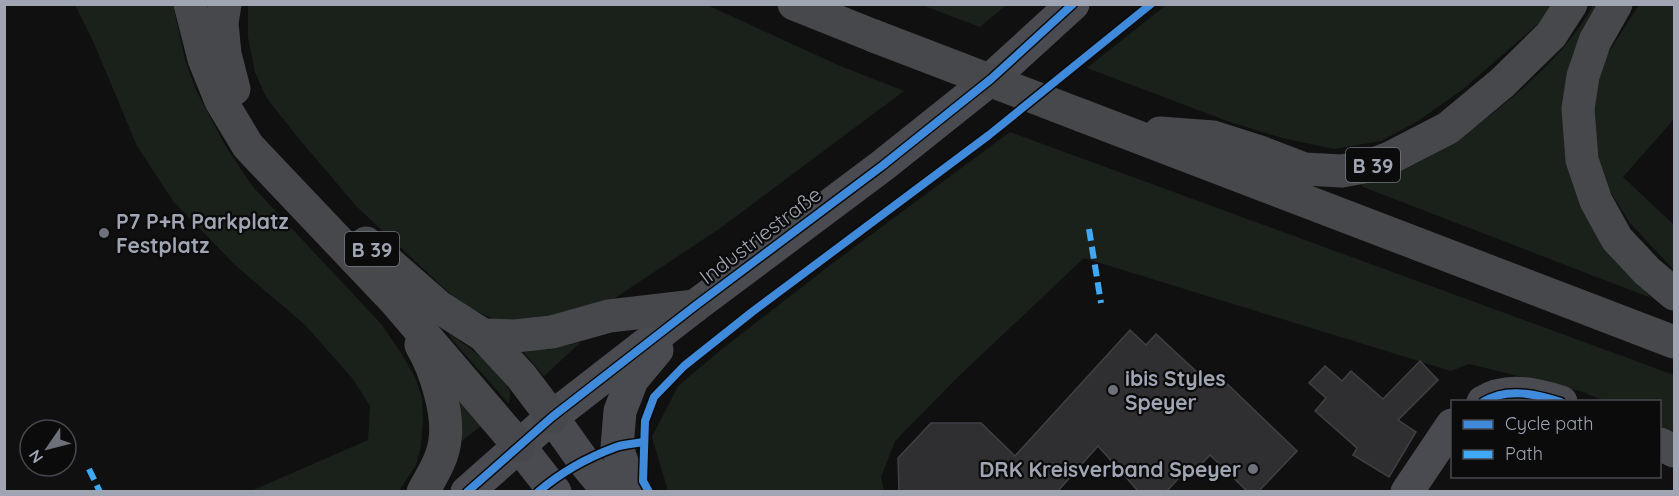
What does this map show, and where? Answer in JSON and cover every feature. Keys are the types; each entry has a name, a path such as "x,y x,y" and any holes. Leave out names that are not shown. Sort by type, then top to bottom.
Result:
{"main road":[{"path":"190,4 204,59 221,101 248,147 396,302 519,446"},
{"name":"B 39","path":"225,4 222,23 225,54 235,93 265,138 337,216 388,263 439,307 483,335 521,376 552,417"},
{"name":"B 39","path":"794,4 1674,342"},
{"name":"B 39","path":"1120,129 1213,138 1260,152 1304,169 1342,171 1369,166 1390,158 1448,128 1502,83 1551,35 1571,4"},
{"path":"1616,4 1596,41 1583,76 1578,109 1582,160 1596,201 1617,238 1647,271 1674,294"},
{"path":"396,302 425,352 438,386 446,423 445,441 436,468 423,492"},
{"path":"483,335 515,336 552,332 609,316 695,306"}],"street":[{"name":"Industriestraße","path":"467,492 552,417 882,166 991,79 1072,4"},
{"path":"632,492 617,447 620,411 632,380 695,306"},
{"path":"1486,400 1517,393 1535,394 1554,400"},
{"path":"552,417 609,492"},
{"path":"1407,492 1451,426"},
{"path":"519,446 555,492"}],"shaded area":[{"path":"75,5 173,5 185,60 196,90 226,147 253,187 382,325 415,377 422,398 421,446 416,465 399,491 251,491 368,440 370,406 353,379 305,325 235,265 173,201 137,146 93,41"},
{"path":"248,5 707,5 838,65 904,91 719,229 609,302 550,321 501,323 460,303 356,206 295,134 266,97 255,72 248,37"},
{"path":"922,5 1006,5 980,27"},
{"path":"1166,5 1557,5 1462,90 1418,121 1381,141 1334,149 1282,138 1227,121 1087,68"},
{"path":"1593,5 1599,5 1580,37 1571,60 1566,86 1620,262 1651,298 1363,187 1361,183 1377,180 1418,163 1476,126 1505,104 1558,54"},
{"path":"1639,5 1674,5 1674,119 1623,177 1674,225 1674,270 1630,223 1597,170 1590,113 1602,63"},
{"path":"1010,132 1674,375 1674,433 1661,426 1661,400 1603,400 1583,392 1469,364 1451,371 1084,258 959,376 895,441 881,477 884,491 668,491 652,437 678,386 833,263"},
{"path":"448,333 473,351 499,375 510,392 509,404 455,343"},
{"path":"581,342 544,376 521,349 548,350"},
{"path":"456,392 482,425 457,445"}],"building":[{"path":"1130,330 1146,345 1156,334 1211,385 1219,376 1297,451 1258,492 1248,492 1210,455 1191,475 1186,470 1166,492 1139,492 1098,446 1057,492 899,492 898,458 931,423 981,423 1015,456"},
{"path":"1420,361 1438,380 1398,420 1416,432 1389,477 1353,455 1357,448 1315,411 1326,398 1309,383 1325,366 1342,381 1351,371 1383,399"}],"marked path":[{"path":"1089,229 1101,303"},
{"path":"89,469 100,492"}],"cycle path":[{"path":"467,492 552,417 882,166 991,79 1073,4"},
{"path":"649,492 643,481 645,421 654,397 684,366 752,312 989,135 1151,4"},
{"path":"1487,400 1511,393 1553,400"},
{"path":"538,492 575,466 619,446 643,442"}],"place":[{"name":"P7 P+R Parkplatz Festplatz","path":"104,233"},
{"name":"ibis Styles Speyer","path":"1113,390"},
{"name":"DRK Kreisverband Speyer","path":"1253,469"}]}
